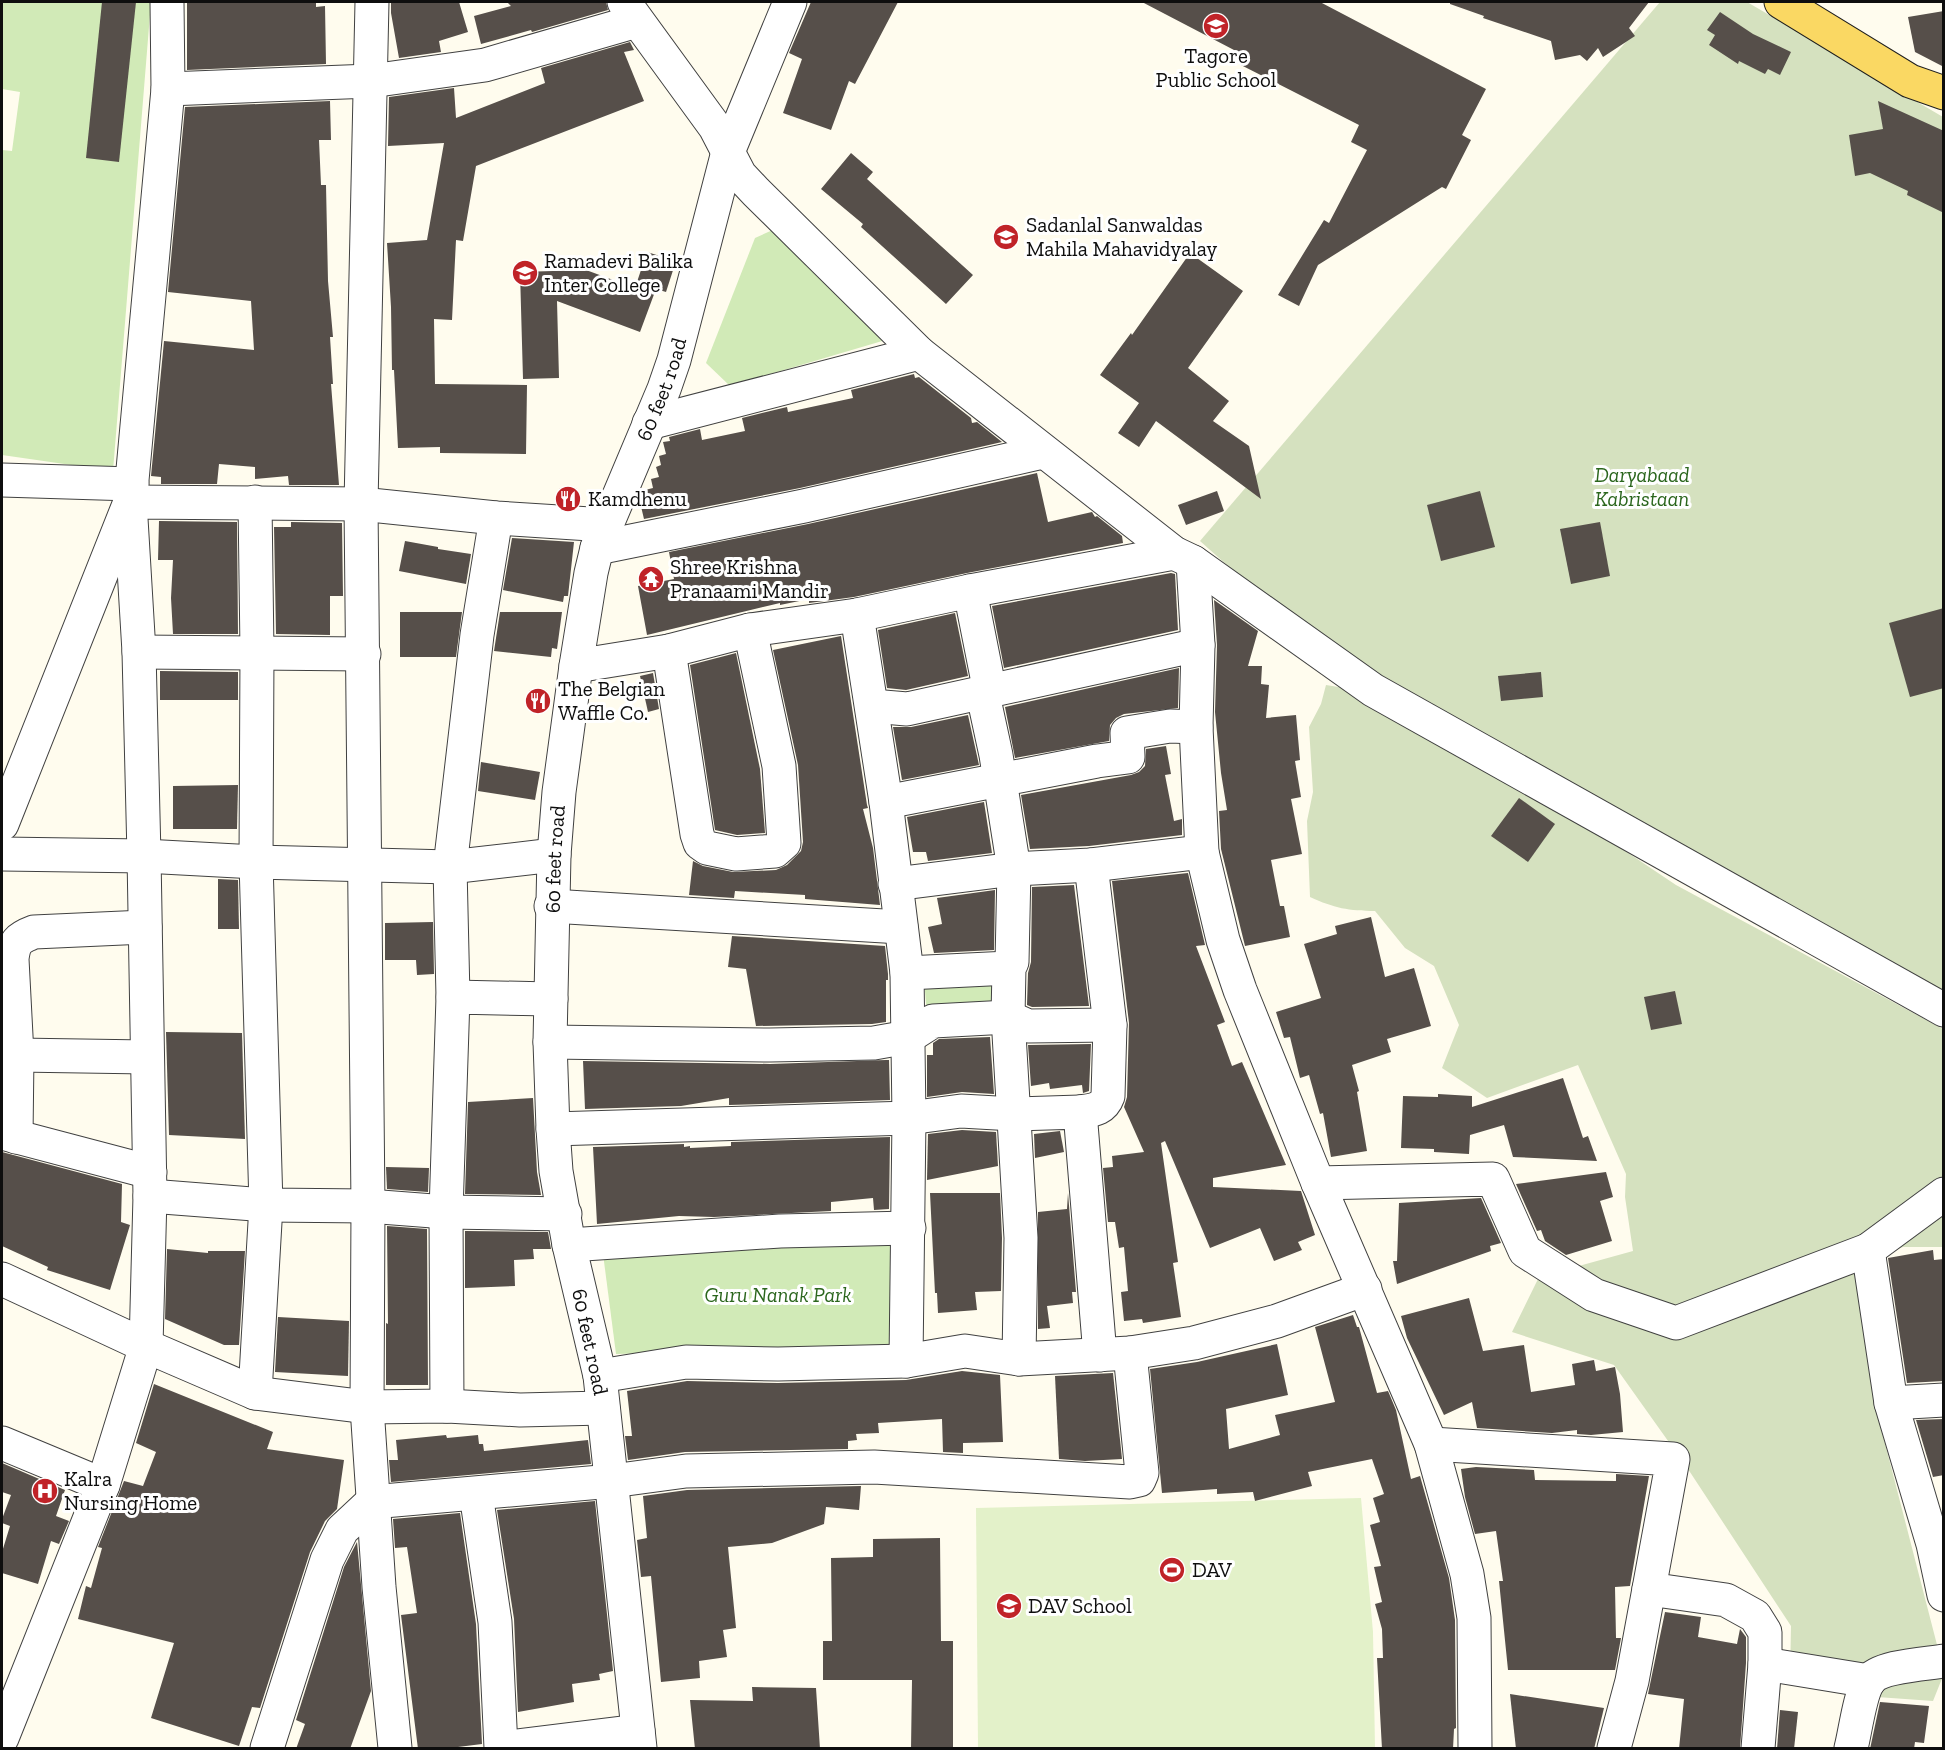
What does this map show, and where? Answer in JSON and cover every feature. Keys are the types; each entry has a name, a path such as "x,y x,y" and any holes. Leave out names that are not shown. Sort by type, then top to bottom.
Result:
{"main road":[{"path":"1781,2 1910,81 1944,93"}],"street":[{"path":"2,1738 103,1485 146,1346 150,1184 139,652 131,493 168,89 167,2"},
{"path":"372,2 362,504 368,1206 367,1407 372,1502 395,1749"},
{"path":"168,89 371,81 485,65 630,11 714,127 740,175 919,353 1043,452 1184,557 1373,690 1944,1010"},
{"name":"60 feet road","path":"639,1740 600,1376 556,1171 550,1042 551,906 559,792 591,573 602,537 674,360 728,152 778,11"},
{"path":"650,423 919,353"},
{"path":"2,480 255,502 362,504 496,518 602,537 804,506 1043,452"},
{"path":"2,824 131,493"},
{"path":"255,502 258,652 256,862 266,1205 255,1393"},
{"path":"447,1406 446,1212 453,997 450,867 477,635 496,518"},
{"path":"576,666 669,651 750,630 857,615 970,591 1184,557"},
{"path":"1184,557 1198,645 1196,727 1202,852 1223,940 1240,990 1318,1183 1431,1444 1467,1574 1474,1618 1475,1749"},
{"path":"970,591 990,692"},
{"path":"857,615 886,802 907,973 909,1228 906,1361"},
{"path":"669,651 700,843 707,848 736,854 775,851 784,843 779,766 750,630"},
{"path":"872,706 908,710 1198,645"},
{"path":"139,652 364,654"},
{"path":"990,692 984,697 1014,869 1008,1017 1021,1238 1018,1359"},
{"path":"886,802 1128,757 1127,733 1170,726 1196,727"},
{"path":"895,884 1014,869 1091,865 1202,852"},
{"path":"2,854 144,856 256,862 450,867 554,855"},
{"path":"553,1130 909,1118 961,1111 1014,1114 1080,1112 1100,1108 1106,1103 1108,1096 1110,1025 1091,865"},
{"path":"551,906 901,927"},
{"path":"145,927 34,932 20,937 13,946 9,1135 150,1184 266,1205 368,1206 446,1212 567,1230 780,1231 909,1228"},
{"path":"907,973 1009,968"},
{"path":"453,997 551,999"},
{"path":"550,1042 874,1043 908,1037 933,1021 1008,1017 1028,1026 1110,1025"},
{"path":"9,1052 147,1057"},
{"path":"267,1749 327,1560 342,1530 372,1502 476,1494 686,1471 874,1467 1130,1482 1139,1480 1142,1473 1115,1354 1080,1112"},
{"path":"1318,1183 1493,1179 1525,1251 1594,1295 1676,1323 1868,1250 1944,1194"},
{"path":"1868,1250 1891,1403 1933,1544 1944,1595"},
{"path":"2,1279 146,1346 255,1393 367,1407 447,1406 520,1410 603,1408"},
{"path":"600,1376 686,1362 778,1364 906,1361 965,1351 1018,1359 1115,1354 1194,1343 1277,1321 1365,1289"},
{"path":"1891,1403 1944,1400"},
{"path":"2,1443 103,1485"},
{"path":"1431,1444 1673,1459 1632,1681 1614,1749"},
{"path":"476,1494 495,1622 502,1749 639,1740"},
{"path":"1649,1589 1726,1600 1755,1616 1765,1632 1765,1664 1758,1749"},
{"path":"1851,1749 1869,1681 1881,1671 1944,1661"},
{"path":"1765,1664 1869,1681"}],"green space":[{"path":"2,2 151,2 113,471 2,455 2,150 12,151 20,92 2,89"},
{"name":"Daryabaad Kabristaan","path":"1660,2 1747,2 1943,117 1943,1018 1395,689 1247,583 1200,541"},
{"path":"775,229 889,339 730,386 706,363 755,238"},
{"path":"1326,685 1357,690 1507,772 1676,885 1943,1029 1943,1247 1903,1247 1859,1264 1879,1420 1943,1668 1943,1676 1933,1701 1863,1696 1790,1679 1791,1626 1688,1469 1614,1365 1512,1332 1539,1277 1633,1251 1625,1197 1626,1174 1578,1065 1487,1098 1442,1068 1459,1025 1434,966 1405,948 1375,911 1342,908 1310,897 1307,821 1313,792 1309,727 1321,704"},
{"path":"997,978 997,1006 927,1015 924,979"},
{"name":"Guru Nanak Park","path":"897,1239 895,1347 616,1354 602,1246"},
{"name":"DAV","path":"1361,1498 1373,1632 1375,1748 978,1748 976,1508"}],"building":[{"path":"102,2 136,2 119,162 86,158"},
{"path":"187,2 316,2 316,7 325,6 326,64 187,70"},
{"path":"391,2 459,2 468,32 439,41 441,52 399,58"},
{"path":"507,2 606,2 608,10 481,44 474,16 511,6"},
{"path":"811,2 898,2 855,84 849,81 831,130 783,113 802,59 789,53"},
{"path":"1142,2 1320,2 1486,89 1462,135 1471,140 1446,189 1442,187 1318,265 1299,306 1278,295 1324,220 1329,223 1367,150 1351,142 1359,125 1229,59 1234,50"},
{"path":"1450,2 1649,2 1629,28 1635,36 1603,57 1598,48 1587,61 1580,55 1555,60 1551,41 1483,18 1484,16 1450,4"},
{"path":"1944,11 1944,67 1915,52 1908,17"},
{"path":"1720,12 1753,34 1791,52 1780,75 1768,69 1765,74 1739,61 1738,64 1709,45 1715,35 1707,30"},
{"path":"630,42 634,50 624,52 644,101 476,166 463,241 456,240 452,320 434,319 435,384 527,385 526,454 440,453 440,447 398,448 394,370 392,370 387,243 427,240 444,143 388,146 389,97 454,88 456,118 545,83 541,68"},
{"path":"330,101 331,140 319,140 321,185 326,185 328,281 333,337 330,337 333,384 331,384 339,485 289,485 288,476 255,479 255,467 219,464 217,484 161,484 161,477 151,476 164,341 254,350 251,301 168,292 185,107"},
{"path":"1878,101 1944,131 1944,213 1907,195 1908,191 1870,173 1855,176 1849,135 1883,129"},
{"path":"851,153 873,172 867,179 973,275 946,304 861,227 863,224 821,189"},
{"path":"647,252 676,261 666,292 656,289 640,332 557,301 559,378 523,379 520,272 586,270 635,288"},
{"path":"1190,253 1243,291 1188,368 1229,401 1213,421 1249,446 1261,499 1156,421 1139,447 1118,433 1139,403 1100,375 1131,333 1132,335"},
{"path":"914,374 915,378 919,377 971,418 972,423 977,422 1002,442 800,488 644,519 639,498 647,496 645,490 653,488 651,479 659,477 656,467 661,465 659,456 666,454 663,442 670,441 669,437 700,429 702,440 745,431 742,418 787,407 788,412 853,398 851,390"},
{"path":"1037,473 1048,522 1092,512 1095,517 1097,516 1122,536 1123,543 854,597 809,603 809,599 780,605 780,603 647,635 638,586 674,579 669,552"},
{"path":"1217,491 1224,511 1186,525 1178,505"},
{"path":"1480,491 1495,547 1441,561 1427,505"},
{"path":"159,521 237,522 238,634 173,634 171,598 173,560 158,560"},
{"path":"291,522 342,523 343,596 330,596 330,635 276,634 274,527 291,527"},
{"path":"1600,522 1610,576 1571,584 1560,529"},
{"path":"512,538 574,542 568,596 564,596 563,602 503,590"},
{"path":"405,541 471,554 466,584 399,571"},
{"path":"1175,574 1178,630 1004,668 992,606"},
{"path":"1214,600 1258,631 1248,666 1262,666 1261,684 1269,685 1266,718 1296,715 1300,760 1295,761 1301,797 1291,799 1302,854 1271,860 1280,906 1284,906 1290,937 1245,946 1221,849 1219,811 1227,810 1215,712 1217,645"},
{"path":"1944,608 1944,688 1910,697 1889,623"},
{"path":"400,612 462,612 456,657 400,657"},
{"path":"500,612 562,612 557,649 552,648 551,657 494,651"},
{"path":"955,613 968,676 906,690 887,688 878,630"},
{"path":"841,636 868,808 863,809 873,848 880,905 805,899 805,895 735,891 734,898 689,895 693,861 703,866 733,872 776,870 787,865 801,851 803,842 798,765 773,650"},
{"path":"736,653 760,769 765,833 737,835 715,830 690,665"},
{"path":"1179,668 1178,708 1124,714 1110,725 1109,741 1015,758 1005,707"},
{"path":"160,671 238,672 238,700 160,700"},
{"path":"1541,672 1543,697 1501,701 1498,676"},
{"path":"653,673 659,709 648,712 640,676"},
{"path":"968,715 979,765 902,780 893,727 911,727"},
{"path":"1166,746 1171,774 1165,775 1174,821 1182,819 1182,835 1089,846 1030,849 1021,795 1131,775 1139,772 1145,766 1146,749"},
{"path":"481,762 540,772 535,800 478,791"},
{"path":"238,785 237,829 173,829 173,786"},
{"path":"1519,798 1555,824 1528,862 1491,836"},
{"path":"984,802 992,853 928,861 926,852 913,852 907,817"},
{"path":"1188,873 1205,945 1196,946 1225,1022 1217,1025 1232,1066 1242,1062 1286,1165 1213,1178 1213,1187 1301,1191 1315,1235 1298,1242 1302,1250 1274,1261 1260,1228 1210,1248 1165,1141 1161,1143 1178,1262 1173,1263 1181,1317 1143,1323 1142,1319 1124,1321 1121,1292 1128,1291 1124,1247 1119,1248 1115,1222 1108,1222 1103,1168 1113,1167 1112,1156 1144,1152 1124,1107 1127,1097 1129,1023 1112,881"},
{"path":"218,879 238,880 239,929 218,929"},
{"path":"1074,885 1089,1006 1032,1007 1027,1005 1028,973 1031,962 1032,887"},
{"path":"995,890 994,950 934,953 928,927 942,924 937,898"},
{"path":"1371,917 1385,977 1414,968 1431,1026 1387,1039 1391,1052 1352,1065 1359,1091 1357,1092 1367,1151 1331,1157 1323,1113 1320,1114 1309,1075 1300,1078 1290,1037 1284,1038 1276,1012 1321,998 1304,944 1337,934 1335,926"},
{"path":"433,922 434,974 417,975 416,960 385,960 385,923"},
{"path":"732,936 885,946 888,974 886,1022 756,1026 746,969 728,967"},
{"path":"1675,991 1682,1024 1651,1030 1644,997"},
{"path":"166,1032 242,1033 245,1139 169,1135"},
{"path":"990,1037 994,1094 962,1092 927,1097 927,1055 933,1055 933,1043 939,1039"},
{"path":"1091,1044 1089,1091 1083,1093 1082,1085 1050,1089 1049,1083 1031,1086 1028,1045"},
{"path":"889,1060 890,1100 729,1105 729,1098 681,1106 585,1109 583,1061 770,1064"},
{"path":"1563,1078 1583,1138 1588,1136 1597,1161 1513,1157 1504,1125 1470,1135 1469,1154 1434,1152 1434,1149 1401,1148 1403,1096 1438,1097 1438,1094 1472,1096 1472,1107"},
{"path":"533,1098 537,1172 541,1195 465,1194 468,1102"},
{"path":"962,1130 996,1132 998,1166 927,1180 928,1134"},
{"path":"1060,1131 1064,1152 1035,1158 1034,1134"},
{"path":"890,1137 889,1209 874,1210 873,1198 831,1202 831,1211 714,1217 679,1216 597,1224 593,1147 684,1144 684,1147 690,1146 690,1148 731,1146 731,1142"},
{"path":"2,1152 122,1184 121,1222 130,1225 110,1290 47,1270 48,1267 2,1246"},
{"path":"386,1167 429,1168 428,1192 387,1189"},
{"path":"1606,1172 1613,1197 1600,1201 1612,1241 1566,1255 1545,1241 1541,1230 1537,1231 1516,1184"},
{"path":"930,1193 1000,1193 1001,1291 975,1292 977,1310 938,1313"},
{"path":"1068,1193 1076,1292 1072,1292 1073,1303 1047,1306 1050,1328 1038,1329 1038,1212 1067,1209"},
{"path":"1481,1198 1501,1243 1490,1246 1491,1251 1397,1284 1393,1261 1397,1261 1399,1203"},
{"path":"387,1226 427,1229 428,1385 386,1385"},
{"path":"465,1231 548,1232 551,1249 533,1249 534,1259 514,1260 515,1286 465,1288"},
{"path":"167,1249 208,1253 208,1251 245,1251 239,1345 224,1345 165,1319"},
{"path":"1933,1250 1934,1260 1944,1259 1944,1381 1907,1383 1888,1258"},
{"path":"1469,1298 1483,1351 1524,1345 1531,1392 1575,1385 1572,1364 1594,1360 1596,1371 1615,1367 1623,1432 1591,1435 1577,1434 1577,1430 1552,1433 1477,1428 1472,1402 1444,1415 1407,1338 1401,1316"},
{"path":"1353,1315 1359,1327 1377,1393 1388,1391 1396,1410 1411,1479 1420,1476 1449,1578 1455,1620 1456,1728 1454,1729 1453,1749 1382,1749 1377,1658 1383,1658 1382,1629 1375,1604 1382,1602 1374,1567 1381,1566 1370,1525 1380,1522 1373,1498 1384,1494 1372,1459 1308,1472 1312,1486 1255,1501 1253,1492 1217,1494 1217,1489 1162,1493 1150,1369 1197,1362 1277,1344 1288,1395 1226,1409 1229,1449 1280,1435 1275,1415 1335,1402 1315,1327"},
{"path":"278,1317 349,1321 348,1376 275,1372"},
{"path":"962,1371 1000,1375 1003,1442 963,1443 963,1453 943,1452 942,1419 878,1423 879,1433 856,1434 857,1440 848,1441 848,1449 685,1452 628,1460 625,1436 632,1436 627,1391 687,1381 778,1383 906,1380"},
{"path":"1113,1373 1122,1459 1085,1461 1059,1459 1055,1376"},
{"path":"154,1384 273,1432 267,1449 344,1460 337,1509 325,1521 310,1552 260,1708 252,1707 239,1746 151,1718 174,1643 78,1619 86,1586 91,1588 102,1548 98,1547 124,1481 143,1486 156,1452 136,1443"},
{"path":"1944,1419 1944,1475 1933,1477 1916,1420"},
{"path":"446,1435 447,1438 478,1435 479,1444 483,1444 484,1451 588,1440 591,1464 391,1482 389,1460 398,1460 396,1440"},
{"path":"2,1463 65,1490 56,1516 69,1521 59,1544 51,1541 38,1584 2,1573 2,1552 10,1526 2,1523 2,1519 11,1495 2,1492"},
{"path":"1476,1467 1534,1470 1535,1480 1616,1481 1616,1474 1649,1476 1630,1586 1615,1587 1616,1638 1621,1638 1615,1670 1508,1670 1499,1581 1503,1581 1496,1531 1475,1534 1465,1497 1461,1469"},
{"path":"861,1486 859,1510 826,1507 824,1524 772,1543 728,1547 736,1628 723,1630 727,1657 699,1661 700,1678 661,1682 651,1576 641,1577 637,1540 647,1538 643,1496 687,1490"},
{"path":"595,1501 613,1671 599,1674 600,1680 572,1684 574,1702 518,1712 514,1619 497,1510"},
{"path":"460,1513 476,1624 482,1744 442,1749 418,1749 401,1615 417,1613 407,1547 395,1548 393,1519"},
{"path":"940,1538 941,1641 953,1641 953,1749 911,1749 912,1680 823,1680 823,1641 832,1641 831,1558 873,1557 873,1539"},
{"path":"357,1542 371,1691 350,1749 296,1749 305,1724 296,1720 344,1567"},
{"path":"1665,1612 1701,1617 1698,1637 1737,1644 1740,1629 1746,1637 1740,1749 1679,1749 1684,1699 1648,1694"},
{"path":"752,1687 816,1688 820,1749 695,1749 690,1700 753,1701"},
{"path":"1510,1694 1604,1708 1594,1749 1516,1749"},
{"path":"1880,1702 1929,1706 1924,1743 1915,1742 1914,1749 1870,1749"},
{"path":"1780,1710 1798,1712 1794,1749 1777,1749"}],"place":[{"name":"Tagore Public School","path":"1216,26"},
{"name":"Sadanlal Sanwaldas Mahila Mahavidyalay","path":"1006,237"},
{"name":"Ramadevi Balika Inter College","path":"525,273"},
{"name":"Kamdhenu","path":"568,499"},
{"name":"Shree Krishna Pranaami Mandir","path":"651,579"},
{"name":"The Belgian Waffle Co.","path":"538,701"},
{"name":"Kalra Nursing Home","path":"45,1491"},
{"name":"DAV","path":"1172,1570"},
{"name":"DAV School","path":"1009,1606"}]}
